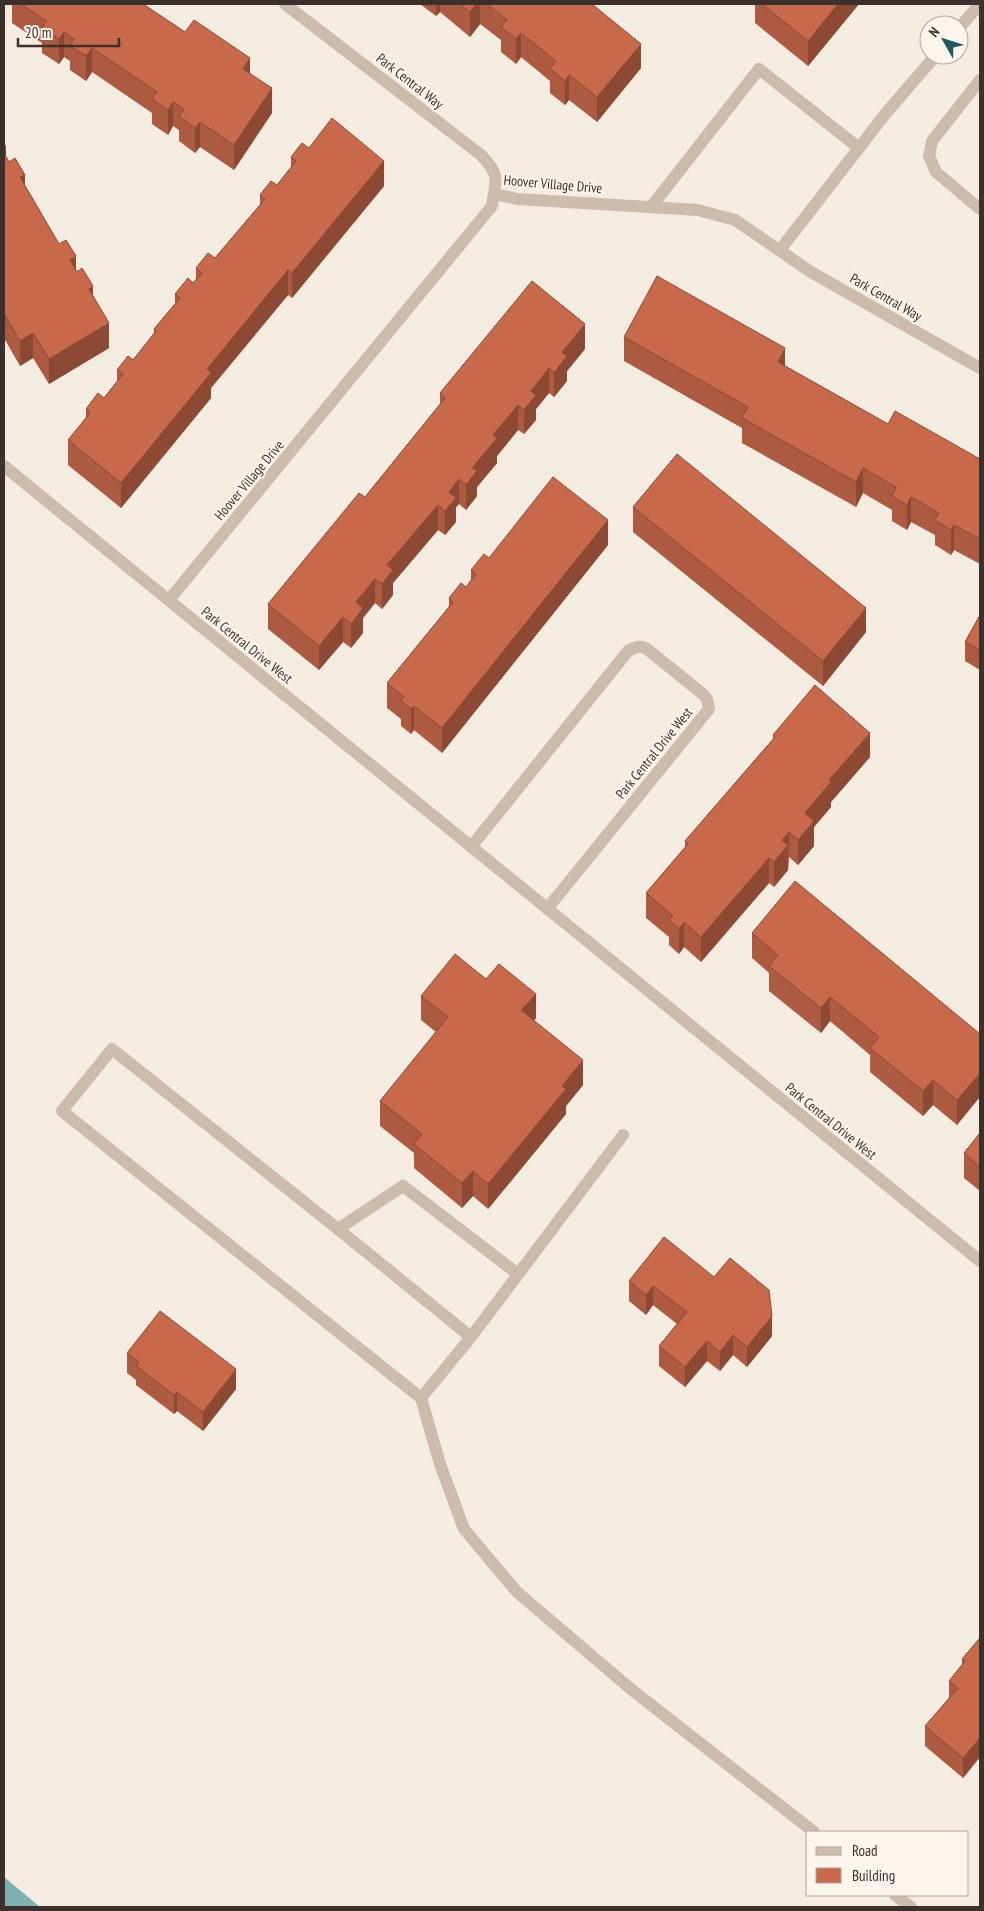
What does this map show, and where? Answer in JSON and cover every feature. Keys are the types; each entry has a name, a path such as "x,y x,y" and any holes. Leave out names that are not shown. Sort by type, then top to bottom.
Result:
{"street":[{"name":"Park Central Way","path":"285,4 481,155 488,162 495,175 495,194"},
{"path":"969,17 980,4"},
{"path":"780,250 886,114 928,65"},
{"path":"651,207 759,69 859,148"},
{"path":"980,80 932,141 929,156 936,172 980,209"},
{"name":"Hoover Village Drive","path":"169,600 492,206 495,194 517,199 698,210 735,220 780,250"},
{"name":"Park Central Way","path":"780,250 811,272 980,368"},
{"name":"Park Central Drive West","path":"4,466 980,1261"},
{"name":"Park Central Drive West","path":"471,847 628,651 642,646 704,695 708,699 709,709 547,909"},
{"path":"471,1337 112,1049 62,1111 422,1398 440,1464 464,1529 517,1592 632,1690 813,1831"},
{"path":"422,1398 471,1337 623,1135"},
{"path":"338,1229 403,1186 518,1274"},
{"path":"896,1896 911,1907"}],"water":[{"path":"4,1877 40,1907 4,1907"}],"building":[{"path":"20,4 143,4 185,32 194,20 250,58 243,69 272,88 234,145 200,122 195,128 179,116 184,109 173,102 168,110 152,99 157,92 92,48 86,56 70,46 74,39 64,32 59,39 42,28 47,21"},
{"path":"460,4 476,4 470,12"},
{"path":"487,4 592,4 641,44 597,97 569,75 565,81 550,68 556,61 521,33 516,39 501,27 507,20"},
{"path":"762,4 838,4 808,41"},
{"path":"332,118 384,161 292,273 288,270 207,369 211,373 121,483 68,440 90,413 86,409 98,393 104,398 123,374 117,370 128,356 133,360 156,331 154,329 180,298 175,294 188,278 193,283 202,273 196,268 208,253 215,258 265,199 260,195 271,181 277,185 296,161 291,157 302,143 309,148"},
{"path":"4,153 9,162 15,158 25,175 20,177 59,244 66,240 76,256 70,260 77,272 82,268 93,286 89,289 109,323 49,359 33,333 20,341 4,314"},
{"path":"657,276 785,348 778,362 888,424 895,411 980,459 980,539 954,525 951,530 935,520 939,513 911,497 907,505 892,496 896,487 863,468 856,482 742,418 748,407 624,337"},
{"path":"532,281 585,324 562,352 567,356 554,373 549,368 531,391 536,395 524,410 518,405 493,435 497,438 472,468 477,471 466,485 459,479 449,492 456,498 445,511 438,505 387,565 393,570 382,584 375,579 356,602 363,608 351,624 343,617 319,646 268,604 359,493 365,497 445,398 440,393"},
{"path":"677,454 866,608 823,661 633,507"},
{"path":"553,477 608,520 442,728 414,706 411,709 401,701 404,697 387,683 453,602 449,598 461,583 466,587 476,574 471,570 484,554 489,558"},
{"path":"980,615 980,650 965,642"},
{"path":"815,685 870,733 829,780 831,782 805,813 814,821 798,840 789,832 782,840 788,845 774,862 769,858 701,937 684,922 679,929 669,920 673,916 646,893 688,844 685,841 775,737 773,735"},
{"path":"795,881 980,1034 980,1073 957,1100 933,1080 923,1091 870,1048 879,1037 830,997 821,1008 769,966 778,955 752,933"},
{"path":"455,954 486,979 499,964 536,994 521,1010 583,1060 562,1086 566,1089 488,1184 473,1171 462,1183 414,1144 422,1134 380,1101 448,1017 421,996"},
{"path":"980,1133 980,1167 964,1153"},
{"path":"664,1237 714,1277 730,1258 769,1290 772,1316 747,1347 733,1335 720,1352 707,1341 685,1367 659,1346 687,1312 653,1286 646,1295 629,1281"},
{"path":"160,1311 236,1369 203,1412 177,1392 174,1395 136,1366 139,1362 127,1353"},
{"path":"980,1638 980,1738 963,1758 925,1726 958,1688 949,1681 965,1661 962,1659"}]}
